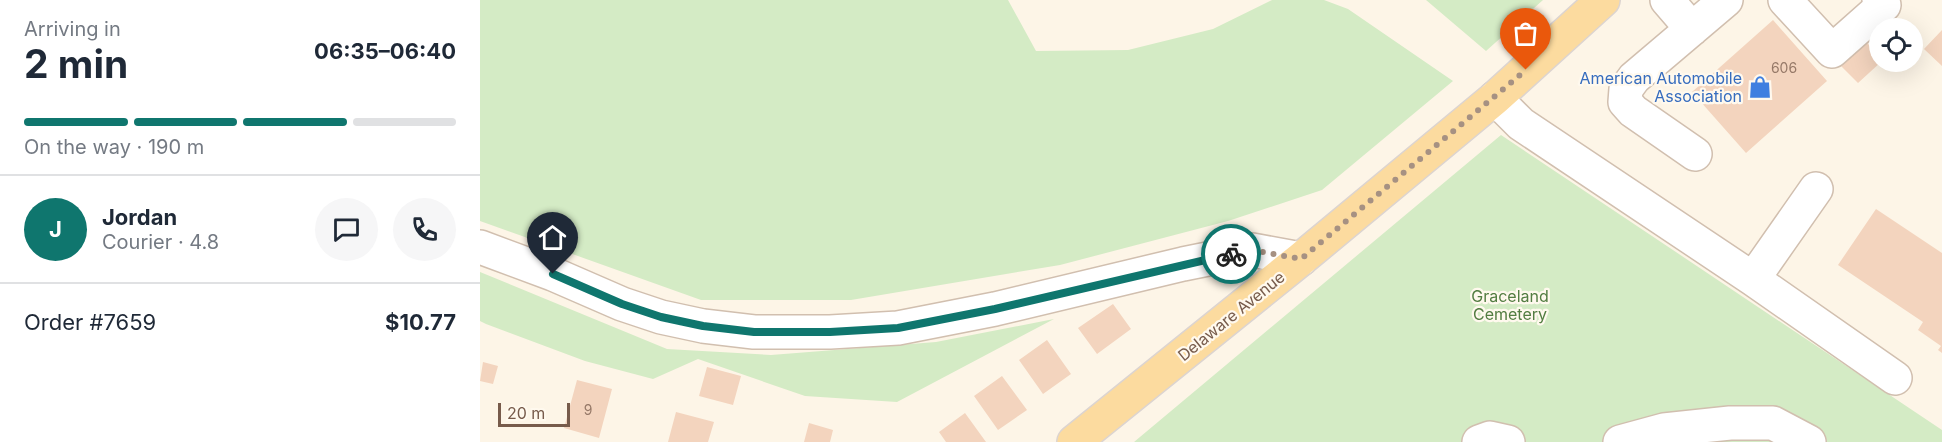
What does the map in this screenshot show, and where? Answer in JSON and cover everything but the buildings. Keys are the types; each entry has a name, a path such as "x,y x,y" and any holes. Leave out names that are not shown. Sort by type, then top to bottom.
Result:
{"main road":[{"name":"Delaware Avenue","path":"1074,442 1301,259 1495,98 1603,0"}],"street":[{"path":"1667,0 1707,10"},
{"path":"1785,0 1832,51 1884,5 1879,0"},
{"path":"1695,154 1633,111 1625,102 1626,89 1634,78 1707,10"},
{"path":"1495,98 1521,124 1753,279 1895,378"},
{"path":"1753,279 1816,189"},
{"path":"480,247 553,274 622,304 661,317 703,326 754,332 830,332 898,328 995,309 1252,250 1301,259"},
{"path":"1620,442 1665,430 1730,423 1773,423 1809,442"},
{"path":"1479,442 1490,438 1508,442"}],"green space":[{"path":"480,0 1008,0 1036,51 1128,50 1213,29 1272,0 1324,0 1348,9 1453,81 1322,190 1228,221 1060,265 851,300 701,300 480,221"},
{"path":"1426,0 1543,0 1486,51"},
{"name":"Graceland Cemetery","path":"1501,135 1942,430 1942,442 1134,442"},
{"path":"480,272 667,349 771,355 936,342 1054,319 897,402 805,396 698,359 653,379 585,361 486,324 480,321"}],"way so far":[{"path":"1231,254 1252,250 1301,259 1526,70"}],"place":[{"name":"American Automobile Association","path":"1760,87"}],"route":[{"path":"553,274 622,304 661,317 703,326 754,332 830,332 898,328 995,309 1231,254"}]}
